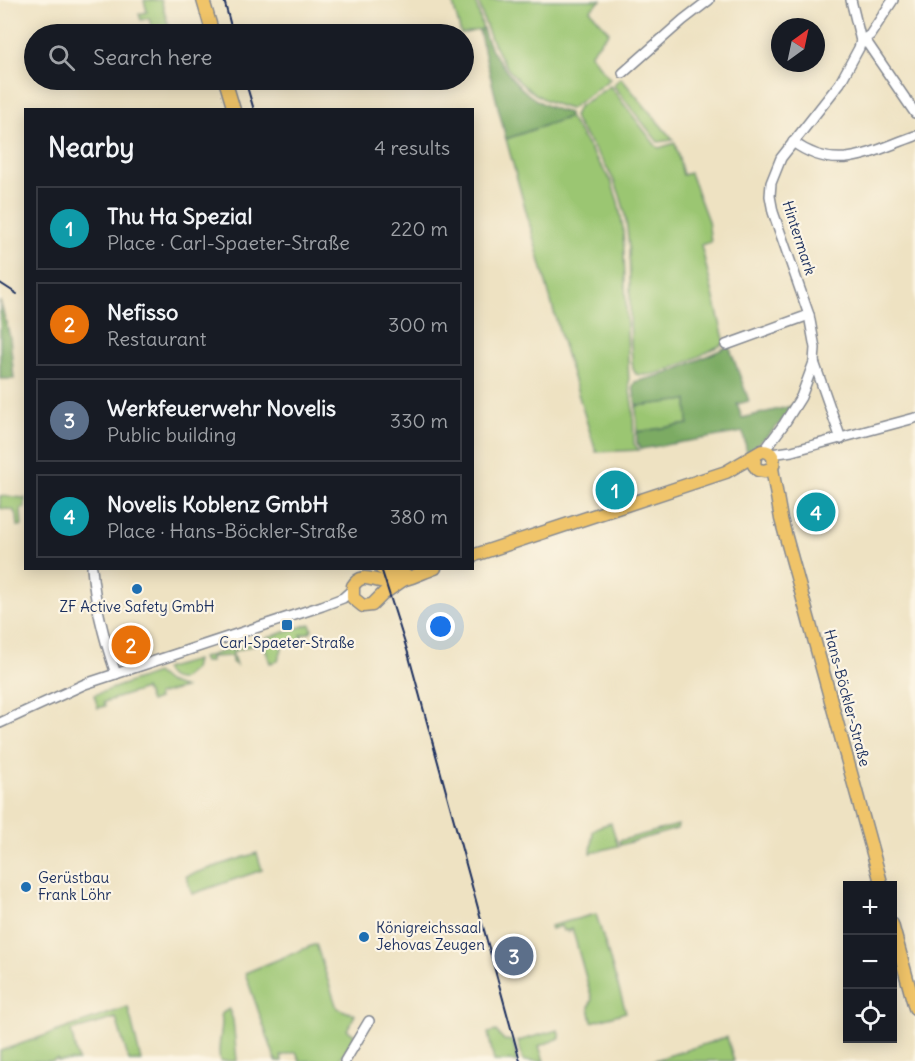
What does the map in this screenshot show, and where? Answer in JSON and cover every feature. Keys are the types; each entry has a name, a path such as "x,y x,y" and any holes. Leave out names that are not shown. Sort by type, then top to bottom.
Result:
{"main road":[{"path":"203,0 210,24"},
{"path":"228,90 233,108"},
{"path":"474,555 765,461"},
{"name":"Hans-Böckler-Straße","path":"765,461 881,881"},
{"path":"384,570 408,578"},
{"path":"371,576 381,588 376,603 368,606 356,585 362,578 371,576 388,582 430,570"},
{"path":"380,596 408,578"},
{"path":"895,935 915,1008"}],"street":[{"path":"623,73 682,20 709,0"},
{"path":"852,0 861,41 868,44 915,113"},
{"name":"Hintermark","path":"841,439 814,363 814,337 809,315 773,212 770,196 771,183 775,170 793,142 840,83 856,57 861,41 870,34 893,0"},
{"path":"793,142 816,156 840,159 853,158 915,136"},
{"path":"726,345 809,315"},
{"name":"Hintermark","path":"765,461 801,397 814,363"},
{"path":"765,461 792,451 915,418"},
{"path":"92,570 94,599 116,674"},
{"path":"0,723 54,697 116,674 322,606 330,608 356,585"},
{"path":"345,1061 369,1020"}],"green space":[{"path":"144,0 161,0 168,24 151,24 149,18 141,20 139,14 147,12"},
{"path":"452,0 475,0 483,29 474,31 474,24 458,24"},
{"path":"478,0 601,0 590,10 609,32 590,54 610,79 570,109 534,93 508,69 498,54"},
{"path":"483,29 494,54 521,88 547,106 569,113 569,117 506,139 479,30"},
{"path":"621,78 673,140 658,142 613,85"},
{"path":"610,86 656,146 659,148 675,143 683,175 690,173 708,221 711,242 701,245 725,343 681,365 656,374 636,374 633,369 628,235 625,214 616,185 574,116 578,107"},
{"path":"569,117 611,181 618,202 623,228 629,384 633,410 634,444 639,450 596,452 564,348 506,139"},
{"path":"0,301 10,337 14,379 0,379"},
{"path":"729,346 749,401 737,404 742,418 792,406 783,420 747,453 743,432 641,449 637,443 637,432 688,424 687,400 636,406 633,386 635,382 669,373"},
{"path":"687,400 688,424 637,432 636,406"},
{"path":"0,496 24,498 24,508 21,509 22,526 18,526 17,516 13,510 0,508"},
{"path":"310,624 312,629 310,632 301,635 304,642 296,644 294,640 280,644 282,649 278,661 270,663 263,642 232,652 236,665 232,662 232,656 210,657 210,662 204,662 202,658"},
{"path":"196,660 194,669 181,680 170,678 164,669"},
{"path":"156,673 167,682 184,688 157,695 158,699 150,702 145,689 104,702 105,706 98,708 94,695"},
{"path":"611,823 618,846 591,853 593,831"},
{"path":"678,825 677,829 620,845 619,841"},
{"path":"257,853 262,870 192,894 186,876"},
{"path":"596,914 626,1012 592,1022 589,1007 592,999 572,928 568,933 567,930 563,931 561,926 551,929 550,926"},
{"path":"316,944 337,1008 355,1015 347,1030 355,1035 339,1061 300,1061 296,1052 281,1056 282,1061 276,1061 245,973"},
{"path":"128,1007 141,1061 129,1061 116,1018 71,1031 78,1061 58,1061 57,1059 52,1061 0,1061 0,1051"},
{"path":"229,1009 233,1020 237,1061 220,1061 221,1014"},
{"path":"558,1030 560,1038 539,1046 544,1061 523,1061 518,1041"},
{"path":"496,1031 504,1040 513,1041 517,1061 494,1061 488,1033"},
{"path":"727,1037 734,1061 652,1061"}],"railway":[{"path":"224,0 230,24"},
{"path":"248,90 253,108"},
{"path":"0,283 17,294"},
{"path":"382,570 408,653 520,1061"}],"place":[{"name":"Thu Ha Spezial","path":"615,490"},
{"name":"Novelis Koblenz GmbH","path":"816,512"},
{"name":"ZF Active Safety GmbH","path":"137,589"},
{"name":"Carl-Spaeter-Straße","path":"287,625"},
{"name":"Nefisso","path":"131,645"},
{"name":"Gerüstbau Frank Löhr","path":"26,887"},
{"name":"Königreichssaal Jehovas Zeugen","path":"364,937"},
{"name":"Werkfeuerwehr Novelis","path":"514,956"}]}
